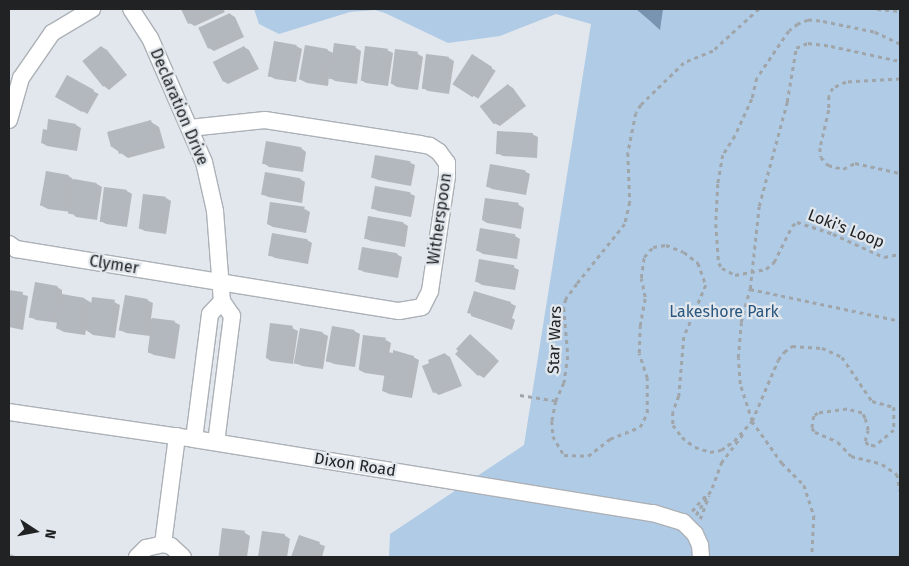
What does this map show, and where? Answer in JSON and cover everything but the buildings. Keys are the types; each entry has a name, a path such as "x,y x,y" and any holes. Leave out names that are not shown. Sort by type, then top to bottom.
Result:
{"street":[{"path":"9,120 21,78 52,33 92,9"},
{"name":"Declaration Drive","path":"131,9 150,38 204,162 215,211 222,301 232,316 216,442"},
{"name":"Witherspoon","path":"189,128 265,120 430,146 439,152 447,163 447,176 430,291 422,307 399,311 221,283"},
{"name":"Clymer","path":"9,244 16,249 221,283"},
{"path":"194,439 210,314 222,301"},
{"path":"204,368 226,372"},
{"name":"Dixon Road","path":"9,412 216,442 653,513 689,527"},
{"path":"163,544 177,436"},
{"path":"689,527 700,545 701,557"},
{"path":"137,557 146,548 163,544 171,546 183,557"}],"path":[{"name":"Star Wars","path":"752,422 734,441 721,450 710,452 695,448 682,437 673,425 672,412 679,396 684,337 706,285 698,263 684,252 666,245 653,247 644,257 640,278 645,297 640,326 639,353 647,378 648,413 640,427 610,439 588,456 564,455 553,436 552,421 556,402 564,383 568,356 568,338 564,322 566,299 624,224 630,202 628,153 636,113 641,105 668,81 684,63 713,51 759,9"},
{"path":"877,9 900,11"},
{"path":"751,272 730,273 722,268 716,224 718,184 723,156 735,136 752,99 757,78 768,61 789,31 798,24 808,20 874,32 900,44"},
{"path":"812,557 814,516 804,485 782,463 752,422 740,384 738,358 741,322 750,290 763,185 786,102 796,48 808,43 900,61"},
{"path":"900,79 846,82 834,88 829,96 829,110 820,148 821,157 828,166 842,169 855,163 900,174"},
{"name":"Loki's Loop","path":"751,272 766,269 774,262 792,226 797,222 833,234 884,257 900,254"},
{"path":"750,290 900,321"},
{"path":"689,527 712,488 721,463 752,422 778,360 792,346 822,348 842,358 872,401 894,407 894,430 875,446 868,445 865,441 868,430 862,413 847,409 818,412 814,416 812,428 815,432 838,442 851,456 882,464 897,474 900,491"},
{"path":"520,395 556,402"},
{"path":"689,527 712,488"},
{"path":"689,527 712,488"}],"green space":[{"name":"Lakeshore Park","path":"254,9 900,9 900,557 389,557 390,534 524,445 591,24 556,14 500,36 448,43 375,10 350,12 279,34 259,24"}],"shaded area":[{"path":"636,9 663,9 660,30 649,20"}]}
